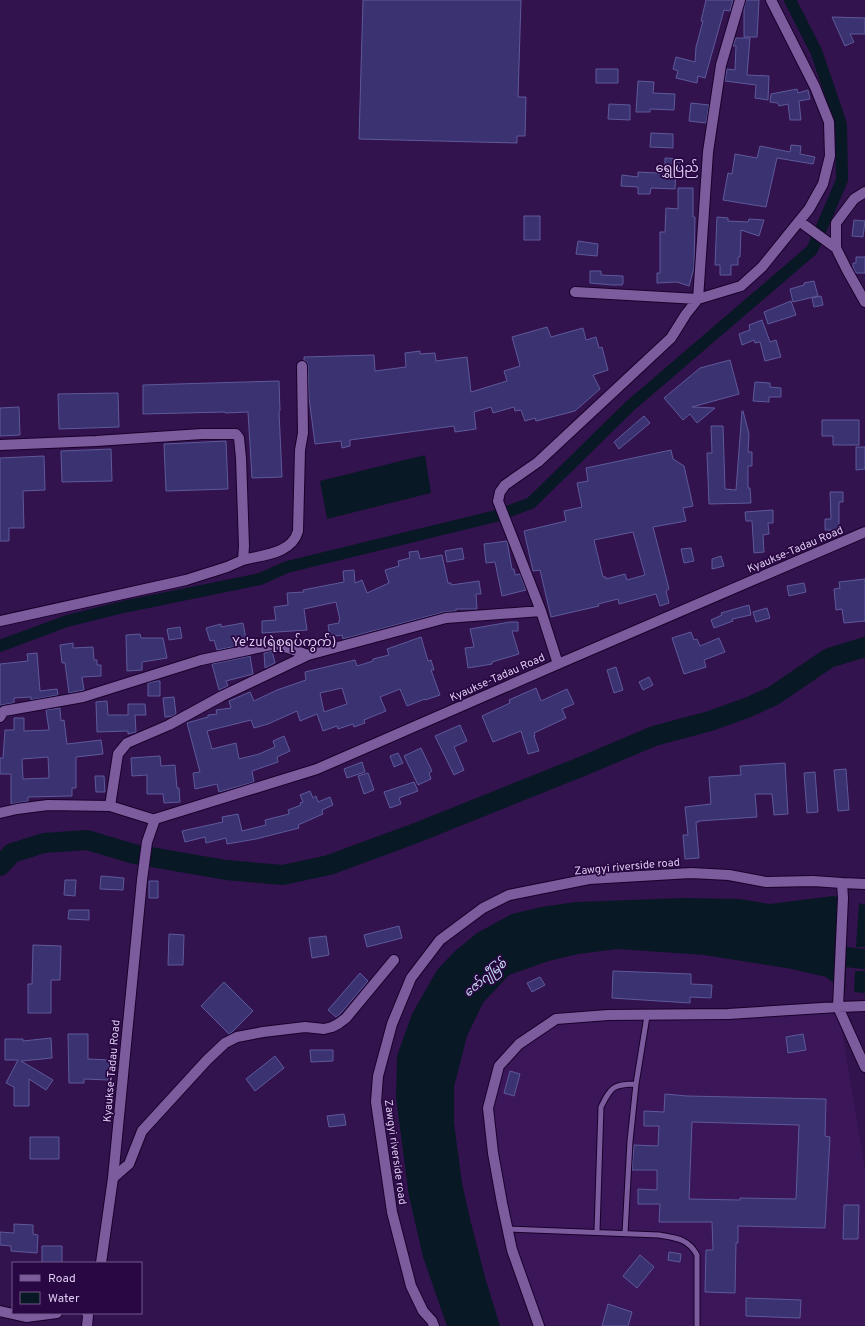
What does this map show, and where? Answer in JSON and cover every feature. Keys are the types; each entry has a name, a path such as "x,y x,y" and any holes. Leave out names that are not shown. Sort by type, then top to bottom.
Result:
{"street":[{"path":"558,664 541,611 498,501 500,492 505,485 538,462 671,338 686,314 698,299 710,144 721,65 740,0"},
{"path":"575,292 698,299 741,286 762,267 808,209 823,184 830,156 829,122 815,88 771,0"},
{"path":"865,192 854,199 836,223 836,248 865,302"},
{"path":"799,221 836,248"},
{"path":"0,621 186,580 227,567 243,560 280,551 288,546 297,537 298,531 300,450 303,433 302,366"},
{"path":"0,445 96,441 202,434 236,434 239,438 241,458 244,546 243,560"},
{"name":"Kyaukse-Tadau Road","path":"100,1262 113,1178 142,880 147,842 155,820 317,769 865,532"},
{"path":"110,806 118,754 127,743 169,725 222,696 308,655 446,618 541,611"},
{"path":"0,717 4,711 83,697 201,660 263,646 276,644 308,655"},
{"path":"0,813 48,805 110,806 155,820"},
{"name":"Zawgyi riverside road","path":"434,1326 423,1310 411,1286 392,1212 376,1102 378,1076 392,1024 411,978 440,940 483,908 509,895 589,879 691,873 729,875 766,882 813,881 865,884"},
{"path":"842,883 843,898 840,993 838,1007 865,1067"},
{"path":"113,1178 129,1164 142,1131 207,1060 225,1043 237,1037 263,1032 305,1027 324,1029 338,1024 346,1018 394,960"},
{"path":"539,1326 512,1250 493,1153 488,1108 499,1066 519,1044 556,1019 608,1015 646,1016 728,1014 865,1006"},
{"path":"0,1311 12,1314"},
{"path":"13,1314 26,1317 48,1314"},
{"path":"87,1314 87,1326"}],"lane":[{"path":"625,1233 630,1141 636,1084 646,1016"},
{"path":"597,1231 601,1107 609,1091 622,1084 636,1084"},
{"path":"508,1229 597,1231 659,1235 681,1239 693,1248 697,1255 698,1326"}],"shaded area":[{"path":"838,1007 865,1168 865,1326 540,1326 508,1229 488,1108 499,1066 556,1019"}],"water":[{"path":"425,455 431,493 327,519 320,481"},
{"path":"833,896 848,899 846,945 839,945 839,948 846,948 846,966 838,966 838,969 846,969 845,992 826,977 792,969 704,955 618,949 578,954 549,961 509,975 483,1003 467,1036 454,1087 454,1123 462,1183 471,1223 500,1326 447,1326 423,1257 409,1196 396,1098 397,1056 412,1014 437,970 454,952 477,933 512,914 541,907 576,902 684,898 740,899 770,904"},
{"path":"859,903 865,905 865,947 856,947"},
{"path":"856,950 865,950 865,968 855,968"},
{"path":"855,971 865,971 865,993 854,992"}],"building":[{"path":"363,0 521,0 518,97 526,97 525,136 517,136 517,143 359,139"},
{"path":"706,0 733,0 730,11 724,10 705,78 698,76 697,83 676,78 678,71 673,69 676,57 695,62 696,47 703,21 701,21"},
{"path":"746,0 759,0 757,37 744,37 744,8"},
{"path":"832,17 865,18 865,34 850,34 854,42 845,46"},
{"path":"736,38 750,38 747,75 769,76 768,100 755,98 756,85 725,81 727,69 735,70 736,46 733,46"},
{"path":"596,69 618,69 618,83 596,83"},
{"path":"638,81 654,82 653,93 675,94 674,110 650,109 650,112 636,112"},
{"path":"797,89 798,93 808,90 810,99 799,101 801,120 790,120 788,104 779,106 778,103 770,102 771,94"},
{"path":"691,103 709,105 706,123 689,121"},
{"path":"609,104 630,105 630,120 608,119"},
{"path":"651,133 673,134 673,148 650,147"},
{"path":"791,145 801,146 800,154 815,157 813,164 777,158 766,207 723,200 728,173 732,174 735,154 757,158 760,146 790,152"},
{"path":"665,158 683,159 683,170 676,169 675,189 651,188 650,194 638,194 638,187 621,186 622,175 638,177 638,172 657,173 657,167 665,167"},
{"path":"678,188 693,188 693,217 695,217 694,268 689,286 677,282 657,283 657,273 660,273 660,232 665,232 666,208 678,209"},
{"path":"524,216 540,216 540,240 524,240"},
{"path":"717,217 728,218 728,221 748,222 749,219 764,220 759,236 741,230 740,257 738,257 738,265 731,265 731,275 720,275 720,265 715,265"},
{"path":"854,220 865,221 863,237 852,236"},
{"path":"578,241 598,244 597,256 576,254"},
{"path":"856,257 865,257 865,273 856,273 853,263 856,263"},
{"path":"590,271 601,271 601,275 623,276 623,283 622,285 612,285 590,283"},
{"path":"814,281 818,296 793,302 790,289 804,285 804,283"},
{"path":"821,296 823,305 814,307 812,298"},
{"path":"791,301 796,315 768,324 764,312"},
{"path":"762,320 770,342 776,340 781,357 765,361 760,342 755,343 754,340 742,345 739,334 750,330 749,325"},
{"path":"547,327 551,337 583,328 586,340 596,337 599,348 602,347 608,370 593,375 600,389 575,411 536,421 535,418 525,421 521,410 515,411 514,407 493,413 491,407 474,412 476,429 455,432 454,426 350,440 350,446 342,448 341,441 315,444 309,398 308,366 307,362 304,360 304,357 374,355 375,371 406,367 405,353 420,351 420,354 435,353 436,361 467,357 471,392 507,381 504,371 520,366 512,337"},
{"path":"730,360 739,394 692,407 715,408 697,423 690,414 683,420 664,398 700,368"},
{"path":"279,381 282,477 252,478 248,412 143,414 143,385"},
{"path":"755,382 770,383 770,387 781,388 781,397 769,397 769,402 753,401"},
{"path":"118,393 119,427 59,429 58,394"},
{"path":"19,407 20,435 0,436 0,408"},
{"path":"742,411 749,434 748,452 752,452 752,466 748,466 748,488 750,488 751,503 709,504 707,453 712,453 711,426 723,426 725,489 736,490"},
{"path":"644,416 650,423 619,449 614,442"},
{"path":"822,420 859,420 859,445 833,445 833,436 822,436"},
{"path":"226,441 228,489 166,491 164,444"},
{"path":"856,447 865,447 865,469 856,470"},
{"path":"111,449 112,481 62,482 61,451"},
{"path":"671,450 673,459 684,466 693,506 683,508 686,521 653,527 669,589 666,591 669,603 660,606 656,594 619,604 618,599 598,604 599,606 551,617 540,570 533,571 524,531 566,521 564,511 582,507 577,483 588,481 586,468","holes":["633,532 645,575 627,580 625,574 606,579 606,577 603,577 594,540"]},
{"path":"44,456 45,490 23,491 24,528 9,528 9,541 0,541 0,458"},
{"path":"830,492 843,492 843,502 839,502 839,530 825,530 825,519 831,519"},
{"path":"773,510 773,523 768,523 769,534 763,535 764,552 754,553 752,521 746,521 745,512"},
{"path":"507,541 512,569 514,569 515,575 520,574 526,590 502,596 495,562 486,563 484,544"},
{"path":"462,548 464,559 447,562 445,551"},
{"path":"691,548 694,561 684,563 681,549"},
{"path":"418,551 420,559 442,555 448,583 451,583 451,585 479,581 481,594 476,594 477,609 456,609 456,611 444,612 343,639 342,635 330,637 328,625 339,623 340,620 336,602 304,609 307,630 262,633 262,621 276,620 274,607 288,605 287,593 304,592 303,590 344,582 343,571 354,570 355,583 362,580 367,593 389,583 385,570 399,566 398,561 410,558 409,552"},
{"path":"721,556 724,566 712,569 712,559"},
{"path":"865,579 865,621 844,623 842,609 836,610 834,589 840,588 839,582"},
{"path":"804,583 806,592 789,596 787,586"},
{"path":"749,605 751,615 732,619 733,621 714,628 711,620 722,615 721,613"},
{"path":"767,608 770,618 756,622 753,612"},
{"path":"518,622 518,631 512,631 519,654 492,662 492,664 468,668 465,648 474,647 470,629"},
{"path":"243,623 247,644 217,650 214,640 210,641 206,628 221,624 221,627"},
{"path":"180,627 182,638 169,640 167,629"},
{"path":"691,632 694,640 697,639 700,646 719,638 725,652 704,660 706,667 684,674 672,638"},
{"path":"140,634 141,638 163,638 167,658 142,662 142,670 127,671 126,635"},
{"path":"421,637 428,661 431,660 434,670 431,670 440,695 407,706 400,689 380,697 386,711 364,720 365,723 354,727 353,724 338,729 337,726 323,731 317,714 300,721 297,711 268,724 254,728 251,720 207,731 212,749 236,743 239,759 259,754 275,747 273,741 284,736 290,751 277,757 278,762 252,771 254,782 219,792 217,784 195,789 193,773 200,772 187,723 208,717 208,715 217,714 216,710 231,708 229,701 250,692 254,701 277,690 306,680 305,672 355,660 357,666 373,661 373,659 389,655 387,649","holes":["342,688 347,704 324,712 320,693"]},
{"path":"73,643 73,648 93,647 94,660 97,660 97,665 101,665 101,676 82,677 84,690 69,693 65,663 62,663 60,645"},
{"path":"272,651 275,663 265,668 264,653"},
{"path":"37,653 40,691 57,689 58,695 31,700 31,697 14,698 14,703 0,705 0,664 28,661 27,654"},
{"path":"250,656 253,674 226,681 228,686 219,690 212,664"},
{"path":"616,667 623,690 614,693 607,670"},
{"path":"649,677 653,685 643,690 639,682"},
{"path":"160,681 160,696 148,696 148,683"},
{"path":"536,688 541,701 567,689 574,704 562,709 566,718 534,733 539,751 528,754 521,731 493,742 482,716 510,703 509,700"},
{"path":"174,697 176,714 165,717 163,698"},
{"path":"107,701 108,715 128,715 128,704 145,704 146,715 135,715 136,732 128,734 128,731 97,732 96,702"},
{"path":"60,708 61,721 64,720 67,744 101,740 103,754 76,757 76,788 72,788 72,796 28,797 28,801 11,804 11,774 0,774 0,758 3,758 5,730 14,730 14,718 24,718 24,731 49,730 46,710","holes":["48,757 49,778 23,779 22,759"]},
{"path":"460,725 467,741 454,747 464,770 454,775 435,736"},
{"path":"421,748 432,771 429,773 431,779 418,785 404,756"},
{"path":"398,753 403,763 394,767 390,756"},
{"path":"160,756 161,766 175,765 180,802 164,803 163,794 147,794 147,775 132,776 131,758"},
{"path":"362,762 365,772 347,778 344,769"},
{"path":"785,763 788,814 774,815 772,794 755,794 757,817 696,822 699,858 685,859 683,835 688,835 685,807 711,804 709,777 741,775 740,766"},
{"path":"846,769 849,810 838,811 834,770"},
{"path":"815,772 818,812 807,813 804,773"},
{"path":"368,773 374,790 364,794 358,776"},
{"path":"95,776 104,776 105,792 96,792"},
{"path":"414,782 418,791 399,798 401,804 390,808 384,792"},
{"path":"310,791 313,798 316,796 318,802 330,797 333,805 322,810 323,814 298,825 299,828 256,839 227,844 226,838 206,843 205,837 185,842 182,831 223,822 222,817 238,814 242,831 266,825 265,820 289,814 288,810 301,805 300,803 303,802 300,795"},
{"path":"101,876 124,878 123,890 100,889"},
{"path":"65,880 76,880 75,896 64,895"},
{"path":"149,881 158,881 158,898 149,898"},
{"path":"69,910 89,910 89,920 68,919"},
{"path":"399,926 402,938 367,947 364,935"},
{"path":"169,934 184,935 183,965 168,965"},
{"path":"326,936 329,955 312,958 309,938"},
{"path":"33,945 61,946 60,980 51,980 51,1013 28,1013 28,984 32,984"},
{"path":"613,971 691,974 691,984 712,985 711,998 690,997 690,1003 612,998"},
{"path":"360,973 368,981 336,1017 328,1010"},
{"path":"540,977 545,985 532,992 527,983"},
{"path":"224,982 253,1011 229,1034 201,1006"},
{"path":"68,1034 88,1034 88,1059 109,1060 108,1080 84,1079 84,1083 69,1083"},
{"path":"803,1034 806,1050 788,1053 786,1037"},
{"path":"51,1038 52,1058 21,1061 53,1080 46,1090 29,1079 29,1106 14,1106 14,1087 6,1083 18,1060 5,1060 5,1039 23,1039 23,1041"},
{"path":"310,1050 333,1050 333,1061 311,1062"},
{"path":"275,1056 284,1068 255,1091 246,1079"},
{"path":"510,1071 520,1074 514,1096 504,1093"},
{"path":"665,1094 687,1096 826,1099 825,1136 830,1137 825,1228 738,1226 738,1243 736,1243 735,1293 705,1292 706,1250 713,1250 712,1222 659,1222 660,1204 638,1204 638,1189 657,1190 657,1170 632,1170 634,1145 658,1146 659,1126 644,1126 644,1111 664,1112","holes":["692,1122 799,1125 796,1199 689,1199"]},
{"path":"344,1114 346,1125 329,1127 327,1116"},
{"path":"30,1137 59,1137 59,1159 30,1159"},
{"path":"844,1205 859,1205 858,1239 843,1239"},
{"path":"14,1224 33,1225 33,1234 38,1235 37,1253 11,1251 11,1246 0,1245 0,1232 14,1233"},
{"path":"42,1246 62,1246 62,1262 42,1262"},
{"path":"669,1252 681,1254 680,1262 668,1260"},
{"path":"640,1255 654,1267 637,1288 623,1276"},
{"path":"746,1298 801,1300 800,1318 746,1316"},
{"path":"608,1304 632,1312 628,1326 602,1326"}],"waterway":[{"path":"0,646 67,621 123,607 260,579 287,567 496,516 531,503 630,406 812,250 842,180 841,124 816,51 790,0"},
{"path":"0,866 12,853 44,843 87,840 134,854 226,870 283,875 329,865 416,833 654,736 710,721 749,707 773,696 829,658 865,647"},
{"name":"ဇော်ဂျီမြစ်","path":"821,945 846,957 865,959"}],"district":[{"name":"ရွှေပြည်","path":"677,167"},
{"name":"Ye'zu(ရဲစုရပ်ကွက်)","path":"284,641"}]}
